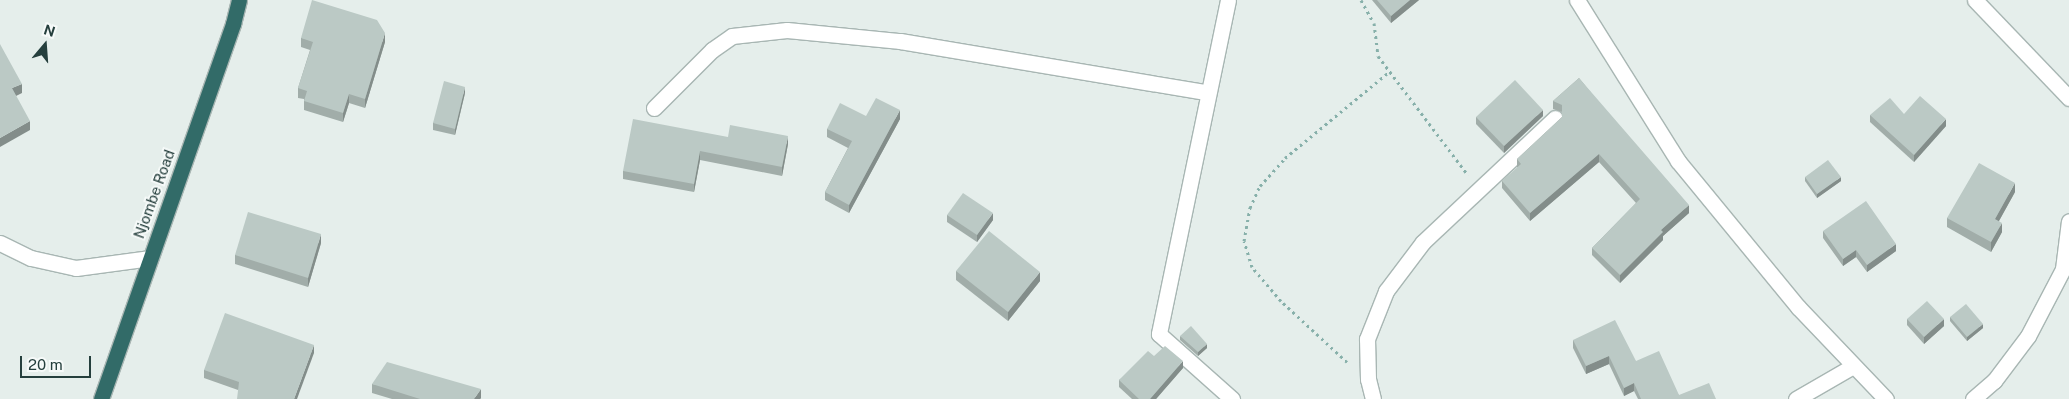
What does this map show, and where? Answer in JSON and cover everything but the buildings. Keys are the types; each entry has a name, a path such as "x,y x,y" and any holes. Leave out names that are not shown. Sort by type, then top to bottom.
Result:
{"highway":[{"name":"Njombe Road","path":"101,399 234,24 239,0"}],"street":[{"path":"1228,0 1206,92 1159,334 1232,399"},
{"path":"1577,0 1678,162 1798,307 1886,399"},
{"path":"1975,0 2069,98"},
{"path":"654,108 712,50 732,36 787,30 900,41 1206,92"},
{"path":"1373,399 1368,379 1367,338 1386,291 1423,242 1555,118"},
{"path":"1973,399 1994,381 2028,336 2066,269 2069,221"},
{"path":"0,243 31,258 76,268 150,258"},
{"path":"1796,399 1853,366"}],"path":[{"path":"1361,0 1374,23 1378,56 1479,188"},
{"path":"1368,379 1281,301 1252,267 1244,241 1250,208 1260,186 1285,158 1389,72"}]}
